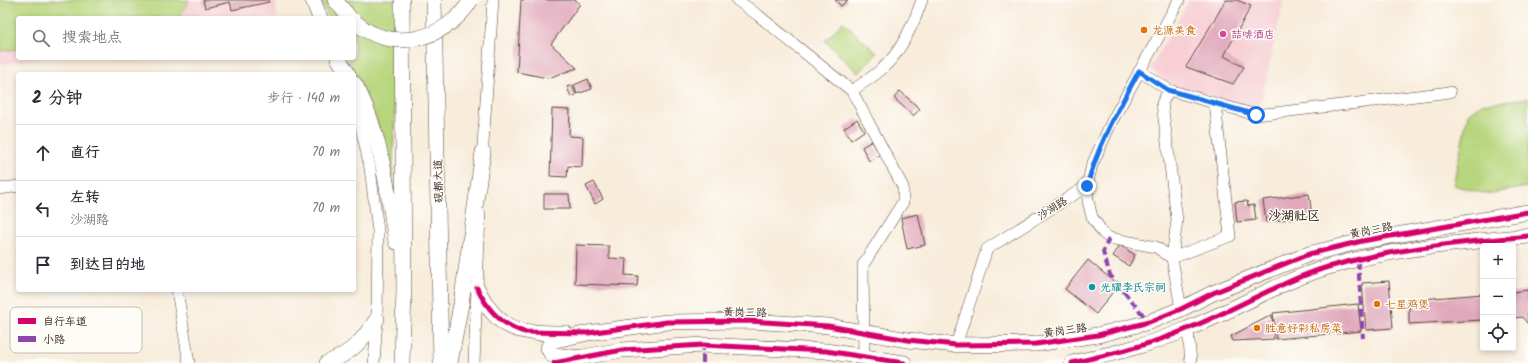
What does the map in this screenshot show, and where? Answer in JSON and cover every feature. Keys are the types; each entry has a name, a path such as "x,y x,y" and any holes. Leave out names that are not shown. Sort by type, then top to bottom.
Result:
{"main road":[{"path":"313,0 319,16"},
{"path":"335,0 348,16"},
{"path":"402,0 404,288 402,363"},
{"name":"砚都大道","path":"434,0 441,363"},
{"path":"356,22 373,34 390,39 407,40 425,37 441,30 456,20 471,0"},
{"path":"339,60 347,72"},
{"path":"356,87 369,116 382,159 404,288"},
{"path":"450,363 461,304 483,152"},
{"name":"黄岗三路","path":"588,333 667,322 749,321 828,326 908,340 956,345 1036,344 1098,335 1149,322 1181,309 1213,293 1309,254 1362,241 1527,212"},
{"path":"1497,217 1501,239"},
{"path":"1072,363 1133,349 1188,329 1289,282 1328,267 1387,254 1528,236"},
{"path":"477,288 484,302 492,313 515,330 539,333 588,333"},
{"path":"327,363 342,357 360,343 377,319"},
{"path":"582,358 552,355 548,348 552,341 588,333"},
{"path":"554,363 622,350 703,345 826,351 904,363"}],"street":[{"path":"474,363 483,152 492,0"},
{"path":"737,0 852,91 904,187 903,202 863,265 865,332 864,357"},
{"path":"852,91 885,67 903,42 918,12 922,0"},
{"path":"1172,258 1156,247 1109,238 1103,234 1092,217 1088,201 1087,186 1092,165 1112,121 1179,0"},
{"path":"339,60 342,72"},
{"path":"1139,71 1168,90 1256,115 1450,92"},
{"path":"1168,90 1162,103 1177,220 1172,258 1181,309"},
{"path":"1172,258 1230,236 1215,103"},
{"path":"356,108 370,168 378,232 377,319 374,363"},
{"path":"0,189 16,186"},
{"name":"沙湖路","path":"956,345 987,249 1087,186"},
{"path":"177,292 189,363"},
{"path":"1188,329 1191,363"}],"shaded area":[{"path":"0,0 276,0 277,16 16,16 16,60 33,60 0,64"},
{"name":"喆啡酒店","path":"1189,0 1284,0 1259,110 1169,84 1150,69"}],"green space":[{"path":"0,0 189,0 180,16 16,16 16,49 0,51"},
{"path":"320,0 399,0 392,188 376,118 356,75 356,72 355,72 349,60 356,60 356,16 328,16"},
{"path":"843,22 877,53 858,73 825,41"},
{"path":"1528,98 1528,187 1486,194 1453,185 1468,114 1481,104"}],"building":[{"path":"203,0 269,0 269,2 232,10 230,2 205,8"},
{"path":"521,0 575,0 580,4 551,44 577,68 548,78 517,72"},
{"path":"835,0 848,0 841,6"},
{"path":"1226,0 1237,0 1251,6 1224,56 1244,67 1233,84 1186,67"},
{"path":"588,79 592,89 577,94 574,85"},
{"path":"572,85 576,95 571,97 567,87"},
{"path":"900,91 920,109 913,116 894,98"},
{"path":"552,109 570,110 569,136 583,137 582,167 568,166 567,177 550,176"},
{"path":"857,119 864,131 851,140 844,128"},
{"path":"872,141 880,155 869,161 862,147"},
{"path":"594,182 603,199 595,204 586,186"},
{"path":"544,194 569,194 570,209 544,209"},
{"path":"1309,194 1312,216 1266,222 1263,200"},
{"path":"1247,201 1248,206 1254,205 1256,220 1237,222 1235,202"},
{"path":"918,214 925,245 907,249 901,218"},
{"path":"576,245 609,246 609,258 626,259 625,275 638,276 637,286 575,284"},
{"path":"1120,245 1135,255 1129,266 1113,256"},
{"name":"光耀李氏宗祠","path":"1088,260 1118,285 1096,314 1065,289"},
{"path":"1389,281 1393,328 1366,330 1362,283"},
{"path":"1528,290 1528,324 1522,317 1516,318 1516,292"},
{"path":"1480,294 1480,320 1409,324 1409,300"},
{"path":"1358,304 1361,331 1276,339 1273,313"},
{"path":"1272,315 1274,339 1233,341 1231,336"}],"marked path":[{"path":"1109,238 1103,252 1110,275 1149,322"},
{"path":"1358,261 1363,338"},
{"path":"703,345 703,363"}],"cycle path":[{"path":"477,288 485,303 496,316 509,326 525,332 588,333 667,322 749,321 828,326 908,340 956,345 1036,344 1098,335 1149,322 1181,309 1213,293 1309,254 1362,241 1528,212"},
{"path":"1072,363 1130,349 1173,335 1292,280 1353,260 1453,244 1528,236"},
{"path":"554,363 622,350 703,345 826,351 904,363"}],"place":[{"name":"龙源美食","path":"1144,30"},
{"name":"喆啡酒店","path":"1223,34"},
{"name":"光耀李氏宗祠","path":"1092,287"},
{"name":"七星鸡煲","path":"1377,304"},
{"name":"胜意好彩私房菜","path":"1257,328"}],"district":[{"name":"沙湖社区","path":"1294,215"}],"route":[{"path":"1087,186 1092,165 1112,121 1139,71 1168,90 1256,115"}]}
